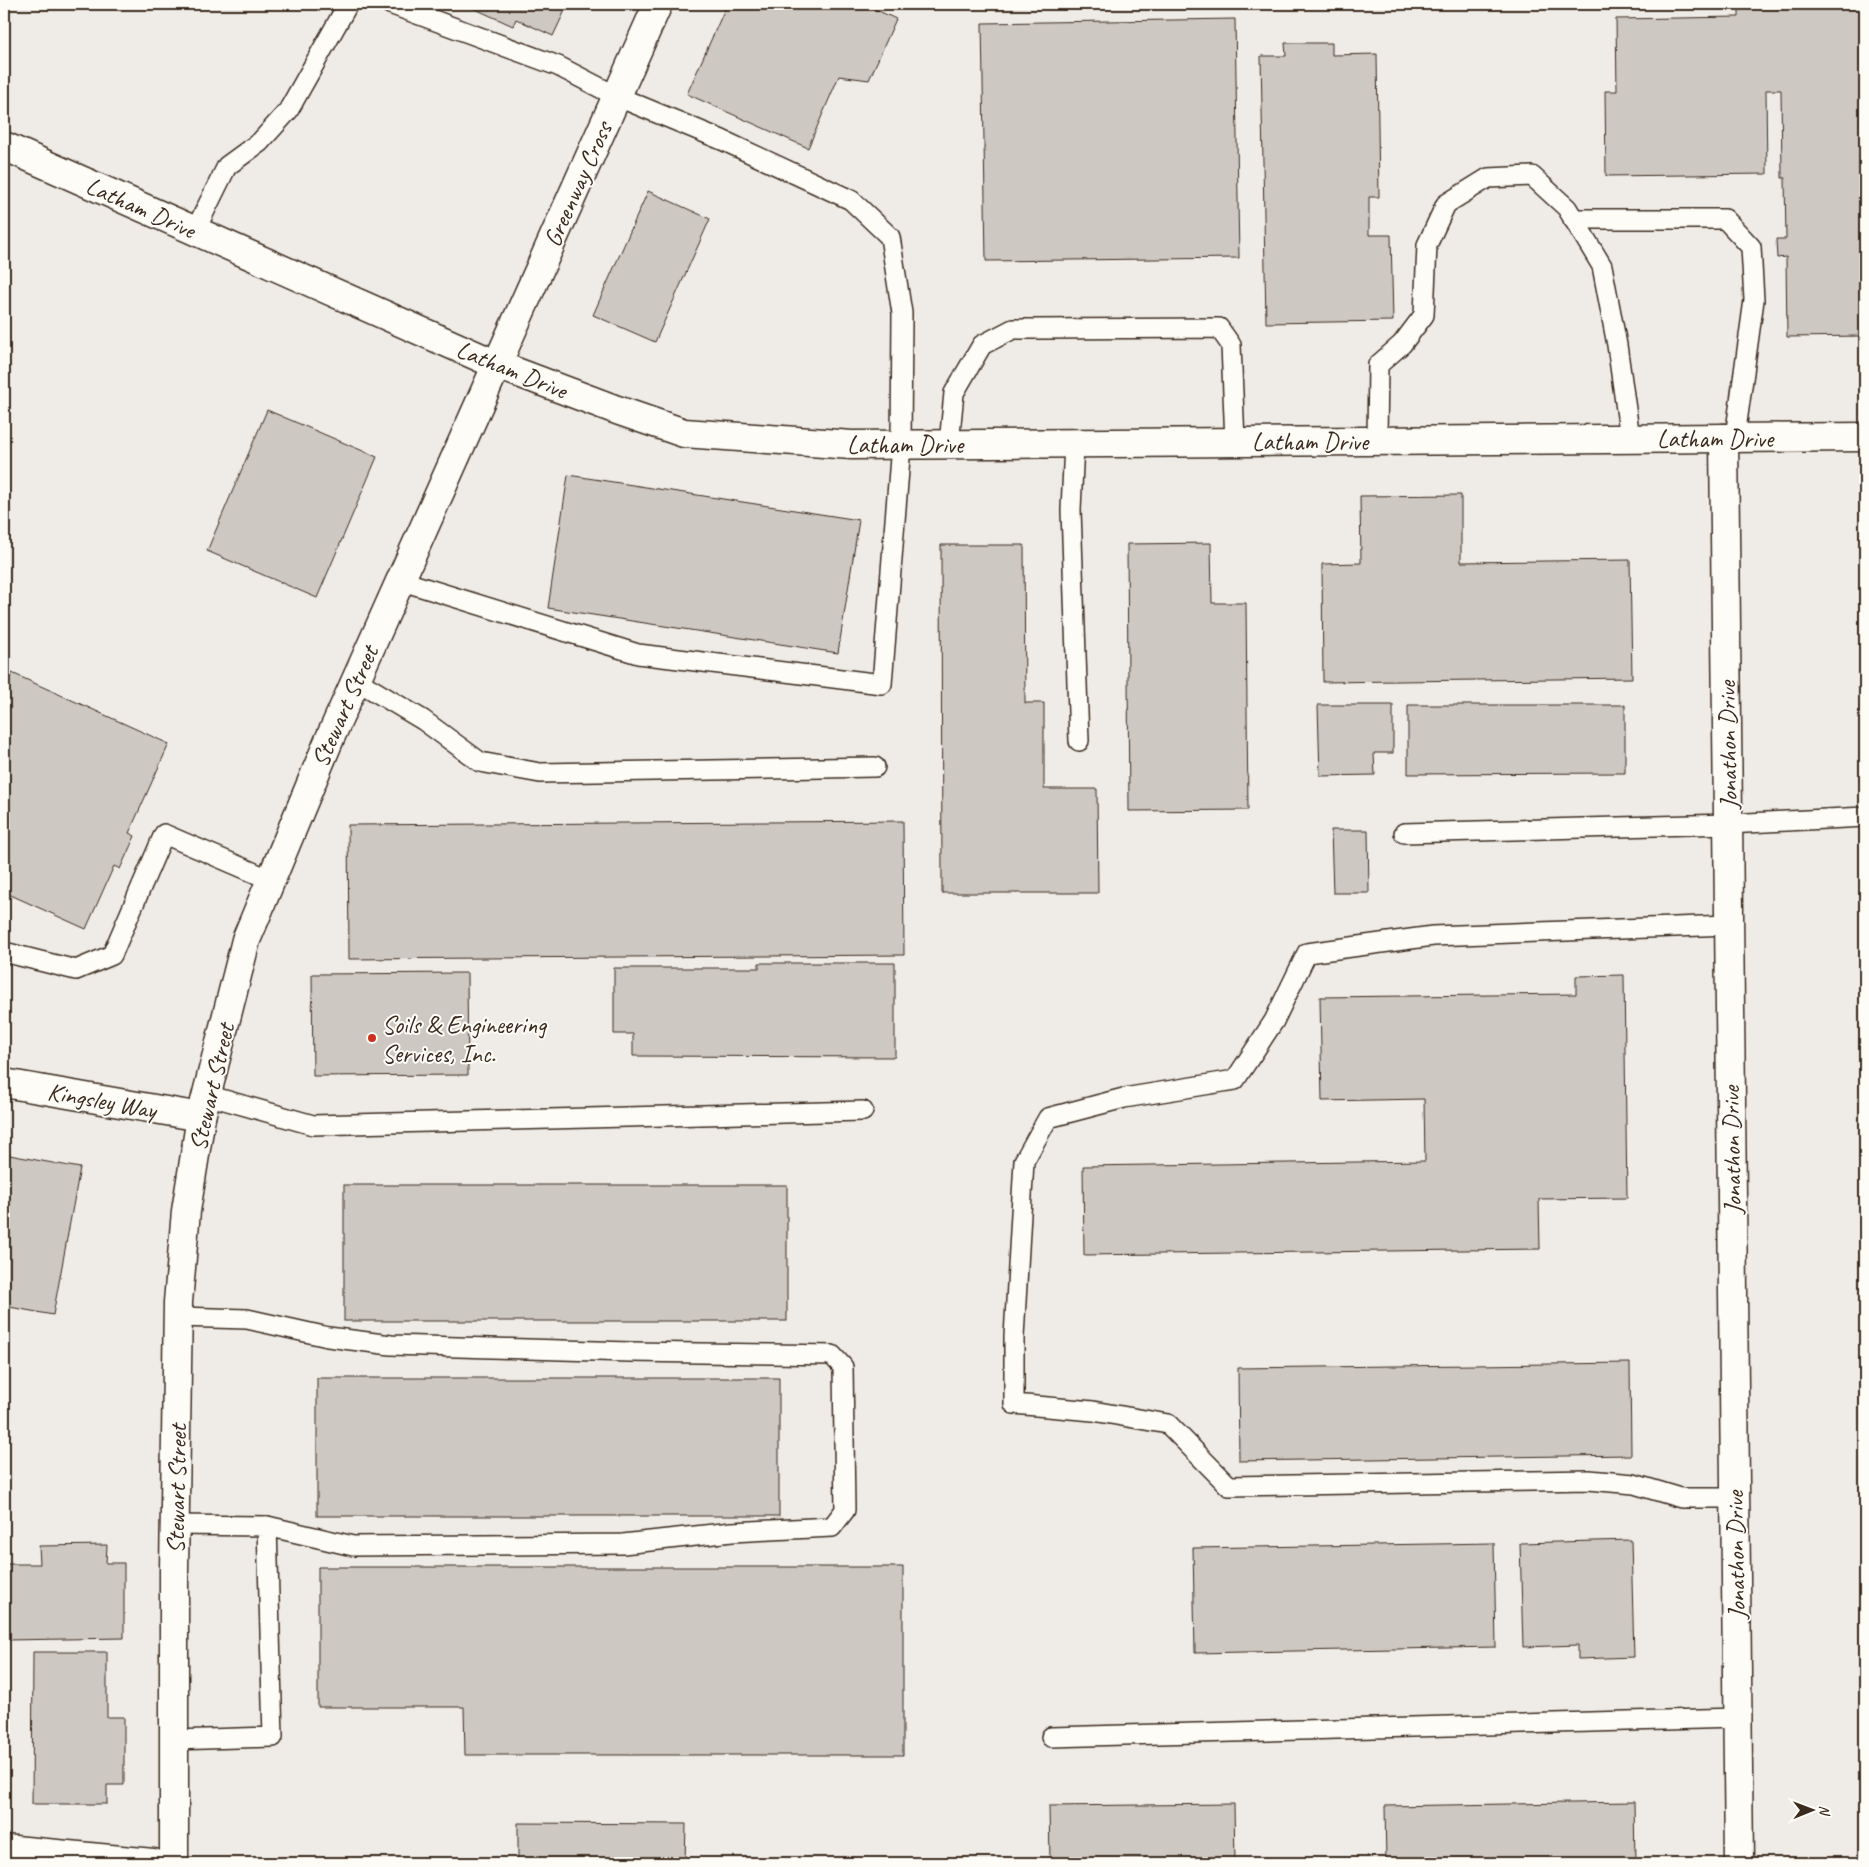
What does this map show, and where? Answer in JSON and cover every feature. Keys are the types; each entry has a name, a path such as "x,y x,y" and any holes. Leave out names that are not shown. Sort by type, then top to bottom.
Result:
{"street":[{"name":"Greenway Cross","path":"496,364 658,4"},
{"name":"Latham Drive","path":"4,146 496,364 684,433 852,445 1865,437"},
{"name":"Stewart Street","path":"174,1863 178,1316 186,1211 204,1106 246,940 330,738 496,364"},
{"name":"Jonathon Drive","path":"1729,438 1728,824 1739,1863"},
{"name":"Kingsley Way","path":"4,1083 204,1106"},
{"path":"4,1850 153,1863"}],"lane":[{"path":"194,231 227,166 260,142 288,111 348,4"},
{"path":"390,4 558,66 616,96 722,140 850,200 890,237 902,313 901,445 882,684 638,654 400,580"},
{"path":"1377,440 1378,365 1402,344 1424,315 1427,245 1446,204 1488,178 1532,176 1567,208 1602,266 1617,345 1630,438"},
{"path":"1573,219 1725,219 1752,247 1754,300 1729,438"},
{"path":"949,444 954,393 982,345 1012,329 1219,328 1231,345 1235,442"},
{"path":"1074,443 1071,510 1079,741"},
{"path":"356,680 423,720 480,762 540,773 875,767"},
{"path":"1404,833 1728,824 1865,817"},
{"path":"4,952 76,970 112,954 164,834 271,880"},
{"path":"1729,924 1433,936 1307,954 1274,1021 1235,1080 1124,1098 1048,1118 1024,1161 1014,1337 1014,1404 1093,1411 1168,1424 1228,1486 1589,1480 1634,1484 1681,1498 1735,1498"},
{"path":"204,1106 313,1125 863,1111"},
{"path":"175,1525 267,1526 353,1546 622,1544 732,1532 832,1527 845,1510 843,1367 832,1355 630,1352 391,1345 328,1337 247,1319 178,1316"},
{"path":"174,1740 273,1737 267,1526"},
{"path":"1051,1737 1737,1718"}],"shaded area":[{"path":"4,4 1865,4 1865,1863 4,1863"}],"building":[{"path":"4,4 110,4 110,7"},
{"path":"464,4 568,4 553,36 516,19 513,26"},
{"path":"727,4 871,4 870,7 896,19 869,80 839,76 808,148 687,94"},
{"path":"1739,4 1865,4 1865,336 1787,337 1786,257 1777,258 1776,239 1786,239 1785,178 1782,178 1781,90 1766,90 1767,174 1606,176 1605,91 1617,91 1616,19 1739,17"},
{"path":"1235,19 1239,258 986,261 982,23"},
{"path":"1285,43 1332,43 1332,55 1377,54 1379,197 1369,197 1369,235 1391,235 1393,321 1266,323 1261,56 1286,56"},
{"path":"648,191 710,219 655,342 593,315"},
{"path":"267,410 377,457 317,598 207,551"},
{"path":"568,475 859,520 838,653 548,608"},
{"path":"1461,495 1461,562 1630,560 1632,678 1323,682 1322,564 1361,563 1360,496"},
{"path":"1211,543 1212,603 1246,603 1248,810 1129,811 1127,544"},
{"path":"941,545 1024,545 1025,703 1044,703 1044,789 1097,789 1098,893 942,893"},
{"path":"12,673 169,744 129,833 135,836 120,869 114,866 86,929 4,892 4,691"},
{"path":"1318,705 1393,705 1393,753 1374,753 1375,775 1320,776"},
{"path":"1408,705 1625,705 1625,773 1408,774"},
{"path":"903,821 904,955 349,959 348,825"},
{"path":"1331,830 1368,830 1369,893 1333,893"},
{"path":"759,963 895,963 895,1057 633,1056 633,1034 614,1034 614,968 759,968"},
{"path":"467,973 468,1075 313,1076 312,974"},
{"path":"1624,975 1627,1198 1539,1199 1540,1249 1084,1255 1083,1166 1425,1161 1424,1099 1322,1101 1320,997 1576,994 1576,976"},
{"path":"4,1154 80,1168 53,1315 4,1306"},
{"path":"344,1185 787,1185 787,1321 344,1321"},
{"path":"1630,1363 1631,1455 1239,1461 1238,1368"},
{"path":"317,1378 779,1378 779,1516 317,1516"},
{"path":"1631,1540 1634,1657 1578,1659 1578,1645 1523,1647 1520,1543"},
{"path":"1494,1543 1496,1647 1195,1653 1193,1548"},
{"path":"107,1545 106,1563 124,1563 124,1638 7,1640 7,1564 40,1564 39,1546"},
{"path":"318,1567 903,1567 903,1755 465,1755 464,1707 318,1707"},
{"path":"33,1652 107,1652 107,1717 124,1717 124,1785 107,1785 107,1804 32,1804"},
{"path":"1634,1802 1635,1863 1386,1863 1385,1806"},
{"path":"1234,1804 1235,1863 1050,1863 1049,1806"},
{"path":"518,1823 686,1824 685,1863 518,1863"}],"place":[{"name":"Soils & Engineering Services, Inc.","path":"372,1038"}]}
